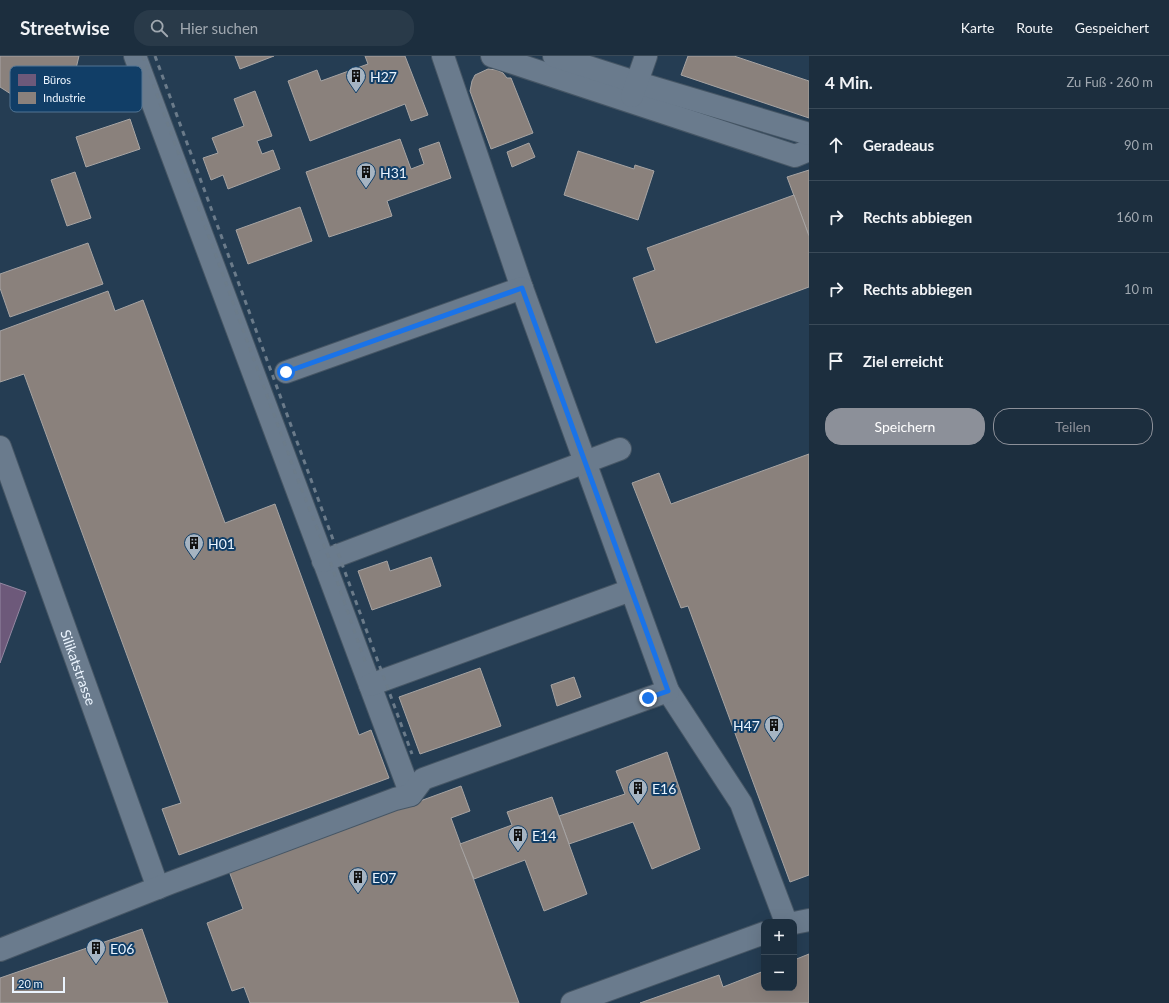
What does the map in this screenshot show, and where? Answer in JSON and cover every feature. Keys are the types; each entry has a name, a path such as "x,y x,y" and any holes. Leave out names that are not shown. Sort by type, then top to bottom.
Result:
{"lane":[{"path":"135,56 139,66"},
{"path":"443,56 522,288 668,691 741,803 785,919"},
{"path":"492,56 809,134"},
{"path":"554,56 634,92 795,156 809,150"},
{"path":"634,92 646,56"},
{"path":"142,75 411,795"},
{"path":"286,372 522,288"},
{"name":"Silikatstrasse","path":"0,447 158,888"},
{"path":"323,561 620,449"},
{"path":"370,685 631,590"},
{"path":"0,950 158,888 394,799 411,795 423,779 668,691"},
{"path":"797,922 809,920"},
{"path":"572,1003 761,934"}],"building: Büros":[{"path":"0,583 26,592 0,663"}],"building: Industrie":[{"path":"0,56 79,56 77,66 10,66 10,93 0,87"},
{"path":"235,56 274,56 240,69"},
{"name":"H27","path":"365,56 405,56 428,115 411,121 405,104 310,141 288,81 317,70 321,81 368,64"},
{"path":"688,56 734,56 809,81 809,118 681,75"},
{"path":"488,69 497,70 503,73 507,78 511,78 533,133 491,149 470,91 475,75"},
{"path":"255,91 272,136 257,141 262,154 273,150 280,169 228,189 223,175 211,180 203,158 218,153 212,138 244,126 234,99"},
{"path":"130,119 140,149 86,167 76,137"},
{"name":"H31","path":"400,139 411,169 424,164 419,149 439,142 451,178 387,201 392,216 329,237 306,172"},
{"path":"529,143 535,157 512,167 507,152"},
{"path":"578,151 634,169 635,165 654,171 638,220 564,195"},
{"path":"809,170 809,236 787,177"},
{"path":"75,172 91,218 67,226 51,180"},
{"path":"794,195 809,236 809,287 656,343 633,278 655,270 647,248"},
{"path":"300,207 312,241 248,264 236,230"},
{"path":"88,243 103,284 10,317 0,288 0,274"},
{"name":"H01","path":"108,291 115,311 143,300 225,523 275,504 359,735 371,730 389,778 179,855 162,809 181,803 24,374 0,382 0,331"},
{"name":"H47","path":"809,454 809,875 790,882 688,606 681,608 632,483 659,473 671,504"},
{"path":"431,557 441,586 372,610 358,571 387,561 390,571"},
{"path":"480,668 501,726 420,754 399,697"},
{"path":"574,677 581,697 557,706 551,685"},
{"name":"E16","path":"667,752 700,849 652,869 633,822 569,844 559,816 625,794 616,771"},
{"name":"E07","path":"461,786 470,811 451,818 519,1003 250,1003 244,987 232,991 207,923 243,909 229,871"},
{"name":"E14","path":"552,797 587,894 544,911 525,860 474,879 460,844 512,825 507,812"},
{"name":"E06","path":"142,929 168,1003 0,1003 0,978"},
{"path":"809,954 809,1003 640,1003 719,975 723,987 761,972 761,991 797,991 797,959"}],"railway":[{"path":"143,56 298,480 329,558 366,664"},
{"path":"155,56 412,754"}],"place":[{"name":"H27","path":"356,93"},
{"name":"H31","path":"366,189"},
{"name":"H01","path":"194,560"},
{"name":"H47","path":"774,742"},
{"name":"E16","path":"638,805"},
{"name":"E14","path":"518,852"},
{"name":"E07","path":"358,894"},
{"name":"E06","path":"96,965"}],"route":[{"path":"286,372 522,288 668,691 648,698"}]}
